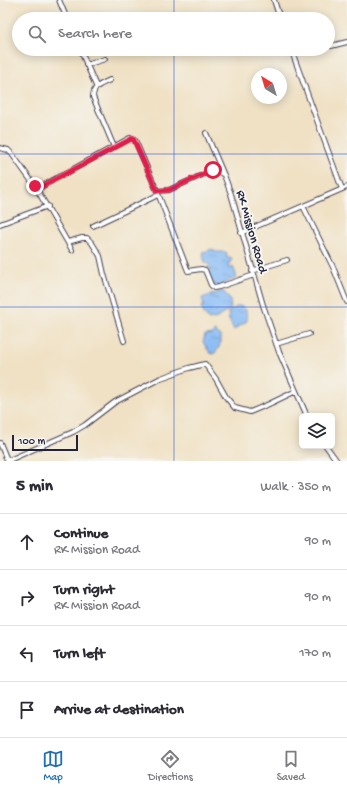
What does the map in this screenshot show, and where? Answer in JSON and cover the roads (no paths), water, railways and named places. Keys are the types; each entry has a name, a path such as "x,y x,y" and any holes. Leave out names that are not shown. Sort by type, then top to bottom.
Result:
{"street":[{"path":"60,0 64,12"},
{"path":"274,0 278,12"},
{"path":"335,45 347,42"},
{"path":"83,56 96,86"},
{"path":"294,56 342,189"},
{"path":"86,65 105,59"},
{"path":"110,80 96,86 93,91 93,97 114,147"},
{"path":"206,133 224,175"},
{"path":"37,189 133,138 158,193 188,271 192,272 201,268 205,270 211,285 214,288 287,260"},
{"path":"0,148 8,150 12,154 37,189 72,250"},
{"name":"RK Mission Road","path":"93,226 158,193 169,190 213,170 224,175 276,344 306,413"},
{"path":"241,233 347,187"},
{"path":"0,224 48,206"},
{"path":"303,206 333,267 347,302"},
{"path":"68,242 88,238 100,256 124,341"},
{"path":"276,344 309,334"},
{"path":"0,443 7,460 29,452 86,425 115,402 161,378 188,368 205,364 216,379 226,397 235,408 250,412 296,390"},
{"path":"328,449 337,461"}],"water":[{"path":"211,249 216,252 226,252 226,257 232,259 228,266 229,269 233,267 236,278 219,286 214,286 209,276 209,267 207,262 205,262 203,255 204,251 206,252"},
{"path":"223,291 230,300 231,308 217,318 209,320 201,307 204,305 202,298"},
{"path":"238,306 241,306 246,310 247,321 234,330 229,320 228,312"},
{"path":"214,331 220,335 220,345 214,354 210,353 203,342 205,335 213,334"}]}
